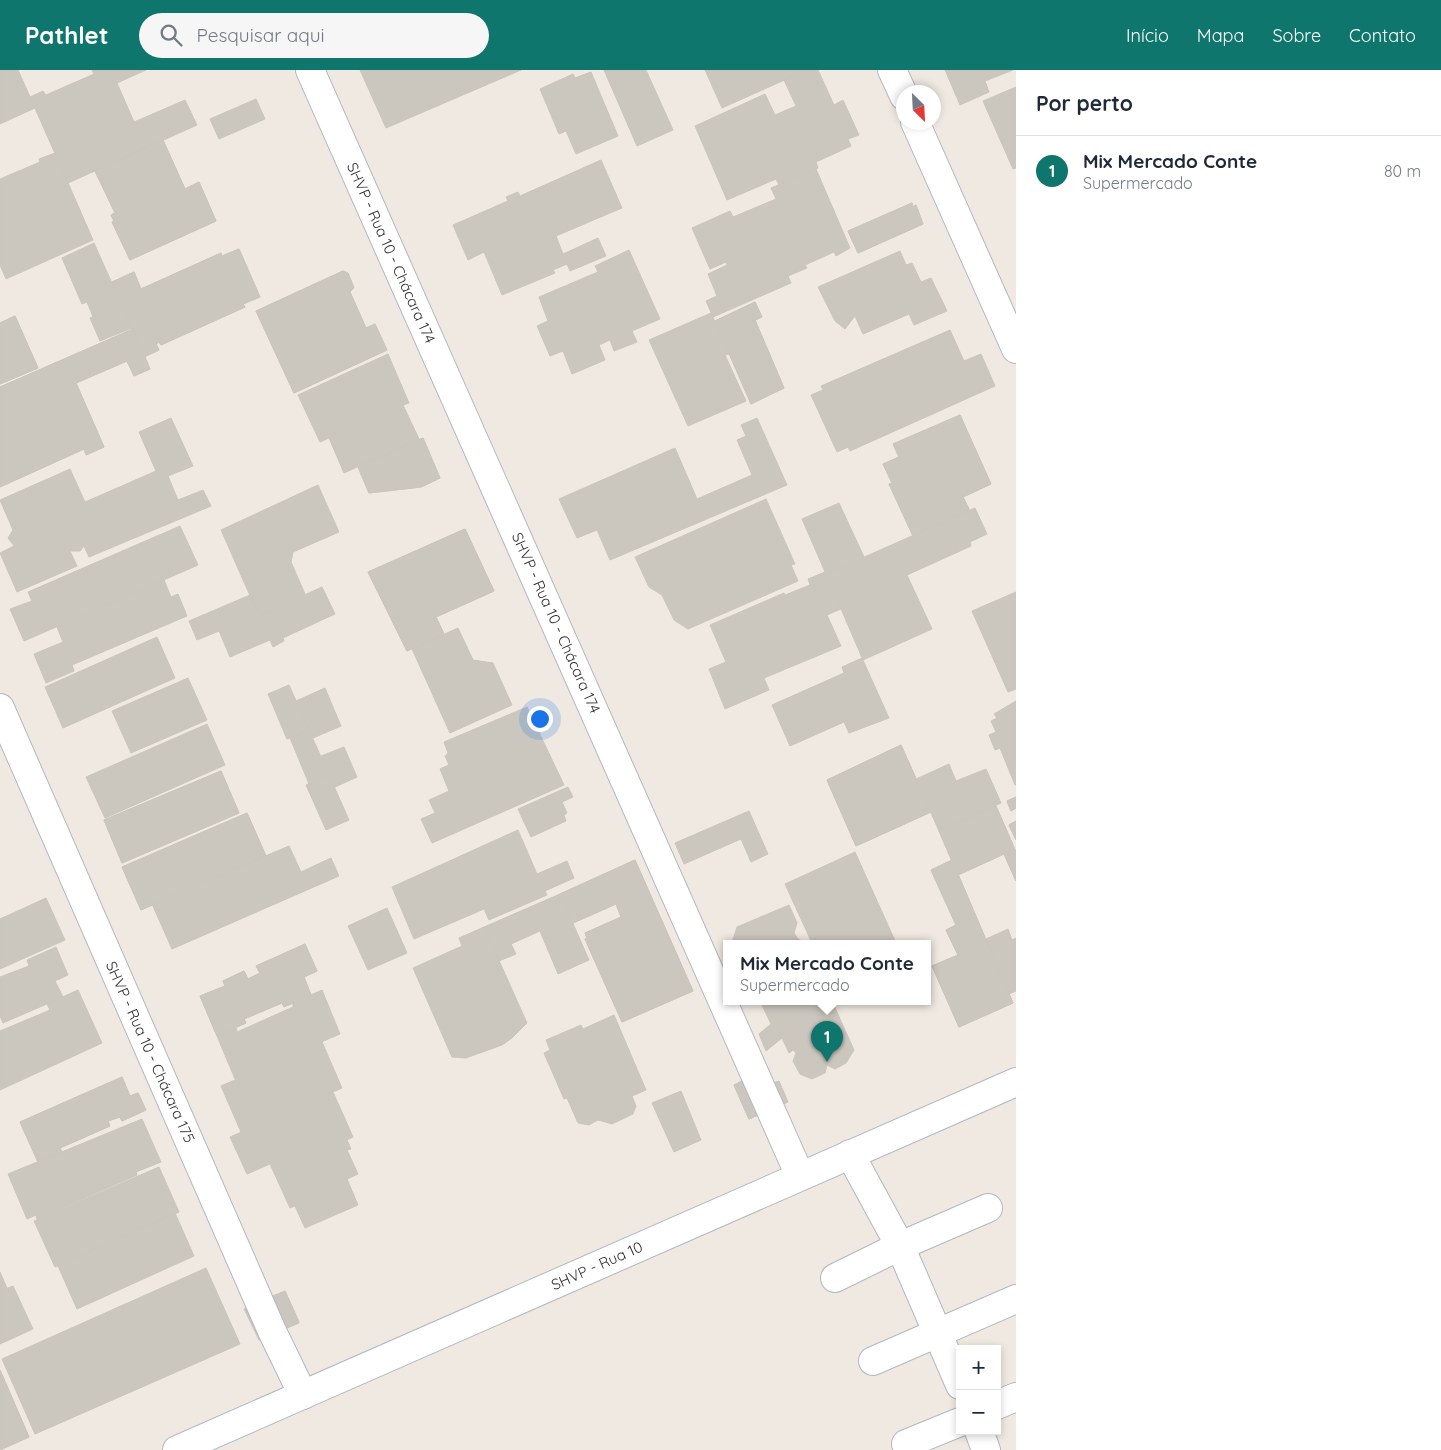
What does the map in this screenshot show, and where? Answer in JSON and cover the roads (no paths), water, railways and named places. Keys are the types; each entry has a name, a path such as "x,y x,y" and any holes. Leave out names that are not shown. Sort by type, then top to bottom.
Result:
{"street":[{"name":"SHVP - Rua 10 - Chácara 174","path":"310,70 723,1002"},
{"path":"892,70 899,85"},
{"path":"919,130 1016,349"},
{"name":"SHVP - Rua 10 - Chácara 175","path":"0,708 272,1331 303,1395"},
{"name":"SHVP - Rua 10 - Chácara 174","path":"724,1005 800,1176"},
{"name":"SHVP - Rua 10","path":"177,1450 850,1154 1013,1091"},
{"path":"850,1154 900,1246 956,1377"},
{"path":"836,1278 900,1246 988,1208"},
{"path":"873,1361 1016,1300"},
{"path":"1001,1403 1016,1397"},
{"path":"906,1444 956,1424"},
{"path":"980,1435 986,1450"}],"place":[{"name":"Mix Mercado Conte","path":"827,1062"}]}
